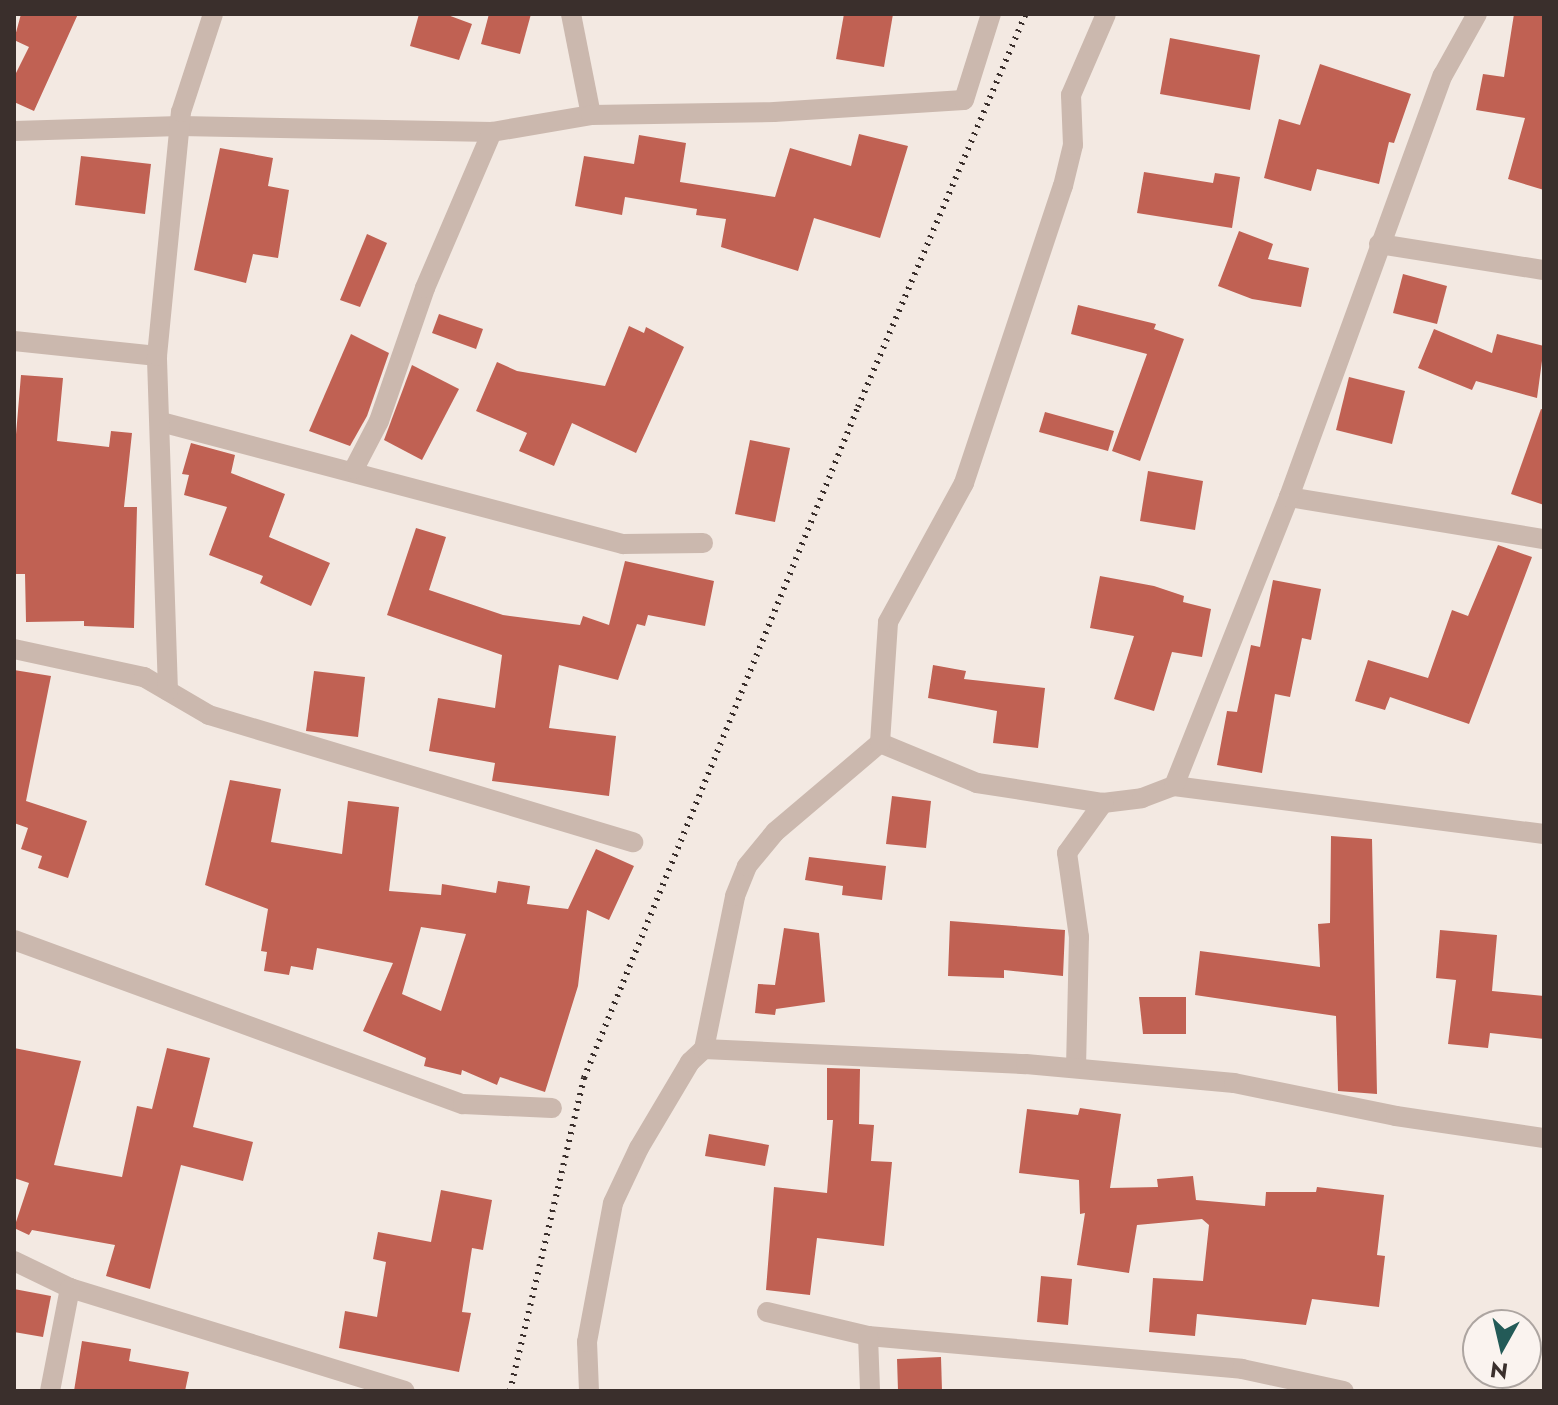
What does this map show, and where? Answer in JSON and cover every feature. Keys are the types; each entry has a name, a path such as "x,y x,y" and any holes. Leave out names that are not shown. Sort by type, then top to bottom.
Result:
{"street":[{"path":"168,691 157,356 180,126 213,14"},
{"path":"571,14 591,115"},
{"path":"14,131 180,126 492,132 591,115 774,112 964,100 991,14"},
{"path":"589,1391 587,1342 613,1203 690,1062 704,1049 735,896 747,866 775,832 880,743 888,622 931,551 964,483 1063,186 1073,145 1071,95 1106,14"},
{"path":"1174,786 1289,497 1443,75 1477,14"},
{"path":"354,469 379,421 425,288 492,132"},
{"path":"1379,244 1544,270"},
{"path":"14,341 157,356"},
{"path":"161,422 354,469 623,544 703,543"},
{"path":"1289,497 1544,539"},
{"path":"14,649 144,677 209,715 633,842"},
{"path":"144,677 167,656"},
{"path":"880,743 977,783 1103,803 1142,798 1174,786 1544,834"},
{"path":"1076,1068 1079,937 1067,853 1103,803"},
{"path":"14,940 463,1104 552,1108"},
{"path":"704,1049 805,1050 1076,1068 1234,1083 1396,1116 1544,1138"},
{"path":"14,1261 70,1288 404,1391"},
{"path":"50,1391 70,1288"},
{"path":"767,1312 868,1336 1242,1369 1344,1391"},
{"path":"868,1336 870,1391"}],"building":[{"path":"21,14 78,14 34,111 14,102 14,77 29,47 14,40"},
{"path":"419,14 445,14 472,24 459,60 410,46"},
{"path":"489,14 531,14 520,54 481,44"},
{"path":"844,14 893,14 884,67 836,59"},
{"path":"1514,14 1544,14 1544,190 1508,179 1525,118 1476,110 1483,74 1504,77"},
{"path":"1170,38 1260,55 1250,110 1160,94"},
{"path":"1320,64 1411,94 1394,143 1389,142 1379,184 1317,169 1311,191 1264,178 1279,119 1300,125"},
{"path":"859,134 908,146 880,238 814,218 798,271 721,247 726,219 696,215 697,209 625,197 622,215 575,206 584,156 634,164 639,135 686,143 680,182 775,197 790,148 851,166"},
{"path":"220,148 273,158 268,186 289,190 278,258 253,254 246,283 194,270"},
{"path":"81,156 151,164 145,214 75,205"},
{"path":"1144,172 1213,183 1215,173 1240,177 1232,228 1137,213"},
{"path":"1239,231 1273,244 1268,259 1309,268 1301,307 1252,299 1218,286"},
{"path":"367,234 387,243 360,307 340,300"},
{"path":"1403,274 1447,286 1437,324 1393,313"},
{"path":"1078,305 1156,324 1154,329 1184,339 1140,461 1112,451 1147,354 1071,334"},
{"path":"439,314 483,329 476,349 432,333"},
{"path":"629,326 644,333 646,327 684,347 636,453 572,423 554,466 519,451 527,433 476,411 497,362 517,371 605,386"},
{"path":"1434,329 1492,353 1497,334 1544,346 1537,398 1476,381 1472,390 1418,368"},
{"path":"351,334 389,353 367,416 350,446 309,431"},
{"path":"412,365 459,389 422,460 384,440"},
{"path":"21,375 63,378 57,441 109,447 111,431 132,433 124,507 137,507 134,628 84,626 84,621 26,622 25,574 14,574 14,458"},
{"path":"1349,377 1405,391 1392,444 1336,430"},
{"path":"1541,409 1544,410 1544,505 1511,494"},
{"path":"1045,412 1114,431 1108,451 1039,432"},
{"path":"750,440 790,448 775,522 735,514"},
{"path":"191,443 235,455 231,473 285,494 269,537 330,563 311,606 260,583 263,576 209,555 227,507 184,495 189,475 182,474"},
{"path":"1148,471 1203,481 1195,530 1140,521"},
{"path":"416,528 446,537 429,590 503,615 580,625 583,616 609,625 625,561 714,581 705,626 648,615 645,626 637,624 618,680 559,665 549,728 616,736 609,796 492,781 495,763 429,751 438,698 495,708 502,655 387,615"},
{"path":"1498,545 1532,557 1469,724 1390,697 1385,710 1355,701 1368,660 1428,678 1452,610 1468,616"},
{"path":"1100,576 1154,586 1184,596 1183,602 1211,609 1202,657 1172,652 1154,711 1114,699 1134,636 1090,628"},
{"path":"1273,580 1321,589 1311,640 1302,638 1290,697 1275,694 1262,773 1217,765 1227,711 1237,712 1251,645 1260,647"},
{"path":"933,665 966,671 964,679 1045,688 1038,748 993,743 997,711 928,698"},
{"path":"14,670 51,676 26,801 87,821 68,878 38,868 42,856 21,849 28,828 14,823"},
{"path":"314,671 365,677 358,737 306,731"},
{"path":"230,780 281,789 271,842 342,854 348,801 399,807 389,891 441,895 442,884 496,893 498,881 530,886 527,904 568,909 596,849 634,866 609,920 587,910 578,986 545,1092 500,1077 497,1085 462,1070 461,1075 424,1066 426,1058 363,1031 393,963 317,948 313,970 291,966 289,975 264,971 267,952 261,951 268,909 205,885","holes":["421,927 466,934 441,1011 402,994"]},
{"path":"892,796 931,801 926,848 886,844"},
{"path":"1331,836 1372,839 1377,1094 1338,1091 1336,1016 1195,995 1200,951 1320,967 1318,924 1330,923"},
{"path":"809,857 886,866 882,900 842,895 843,886 805,880"},
{"path":"950,921 1065,930 1063,976 1004,970 1004,978 948,976"},
{"path":"784,928 819,933 825,1002 776,1009 775,1015 755,1013 758,984 775,985"},
{"path":"1440,930 1497,935 1492,991 1544,996 1544,1039 1490,1033 1488,1048 1448,1044 1456,980 1436,978"},
{"path":"1139,997 1186,997 1186,1034 1143,1034"},
{"path":"14,1048 81,1061 54,1165 122,1177 137,1106 152,1109 167,1048 210,1058 193,1127 253,1142 243,1181 181,1165 150,1289 106,1276 115,1245 32,1230 29,1235 14,1228 29,1183 14,1178"},
{"path":"827,1068 860,1069 859,1124 874,1125 871,1161 892,1162 884,1246 817,1238 810,1295 766,1290 774,1187 827,1193 833,1120 827,1120"},
{"path":"1080,1108 1121,1114 1110,1188 1158,1187 1157,1179 1193,1176 1196,1200 1265,1206 1266,1192 1316,1192 1317,1187 1384,1195 1377,1255 1385,1256 1379,1307 1312,1299 1306,1325 1197,1314 1195,1336 1149,1332 1153,1278 1203,1281 1209,1225 1202,1219 1137,1225 1129,1273 1077,1265 1085,1213 1080,1214 1079,1180 1019,1173 1027,1109 1078,1115"},
{"path":"709,1134 769,1145 765,1166 705,1156"},
{"path":"441,1190 492,1200 483,1250 472,1248 462,1312 471,1313 459,1372 339,1348 345,1311 377,1317 386,1262 373,1259 378,1232 431,1242"},
{"path":"1041,1276 1072,1279 1068,1325 1037,1322"},
{"path":"14,1289 51,1296 43,1337 14,1332"},
{"path":"82,1341 131,1349 129,1361 189,1372 185,1391 74,1391"},
{"path":"941,1357 942,1391 898,1391 897,1359"}],"railway":[{"path":"510,1391 584,1078 858,407 1026,14"}]}
